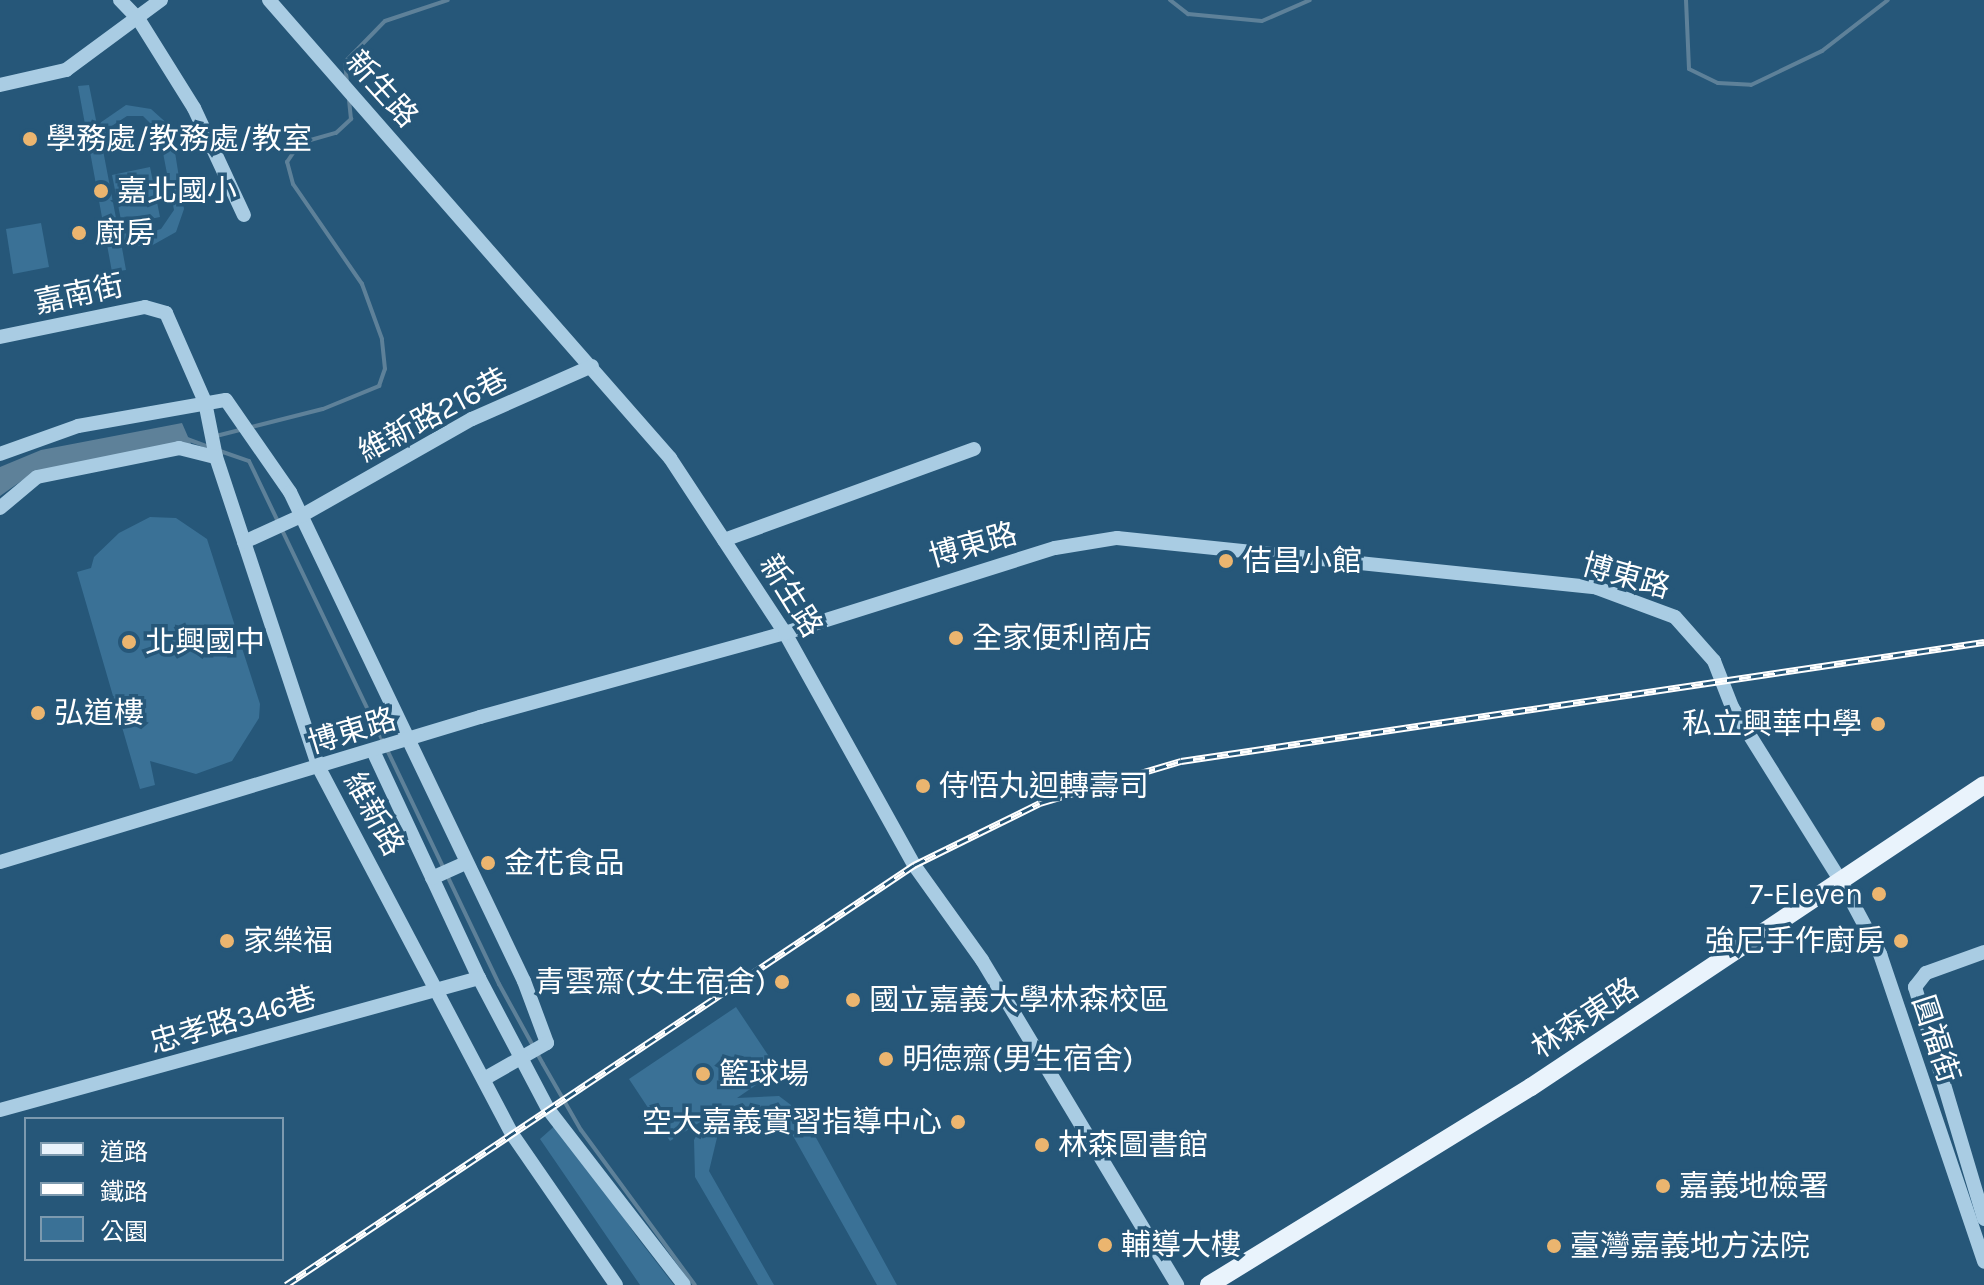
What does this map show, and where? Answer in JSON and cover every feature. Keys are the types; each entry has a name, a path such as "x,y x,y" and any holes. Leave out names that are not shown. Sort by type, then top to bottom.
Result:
{"main road":[{"name":"林森東路","path":"1209,1285 1531,1087 1842,883 1984,785"}],"street":[{"path":"120,0 139,20 194,108 244,215"},
{"path":"0,85 66,70 139,20 161,0"},
{"name":"新生路","path":"269,0 654,436 785,633 914,865 982,960 1177,1285"},
{"name":"嘉南街","path":"0,337 145,307 166,313 205,402"},
{"name":"維新路216巷","path":"244,542 301,516 472,419 592,366"},
{"path":"0,454 78,426 226,400 301,516 406,743 524,981 547,1043 522,1054 484,1079"},
{"name":"維新路","path":"205,402 216,457 319,768 440,990 512,1134 616,1285"},
{"path":"0,508 37,477 179,448 216,457"},
{"path":"724,540 974,449"},
{"name":"博東路","path":"0,862 785,633 996,564 1117,538 1597,588 1675,617 1714,661 1732,707 1842,883"},
{"path":"374,753 479,978 522,1054 548,1109 684,1285"},
{"path":"432,878 466,863"},
{"name":"圓福街","path":"1842,883 1880,954 1984,1262"},
{"name":"圓福街","path":"1984,952 1926,973 1915,987 1984,1219"},
{"name":"忠孝路346巷","path":"0,1110 479,978"}],"green space":[{"path":"89,85 97,125 126,105 151,109 171,127 184,209 176,232 151,246 133,246 120,237 126,270 112,272 78,86","holes":["127,116 143,116 159,132 174,210 161,229 151,232 122,225 116,218 102,145 107,129"]},
{"path":"150,167 160,217 122,225 112,175"},
{"path":"41,223 49,267 13,274 6,229"},
{"path":"150,517 176,518 207,539 260,704 259,718 232,761 196,774 150,761 155,785 140,789 77,572 91,568 94,557 119,533"},
{"path":"736,1007 778,1070 737,1098 779,1096 803,1114 897,1285 877,1285 788,1127 758,1114 721,1121 709,1171 774,1285 758,1285 695,1177 694,1140 705,1119 670,1141 629,1079"},
{"path":"558,1123 674,1285 640,1285 540,1139"}],"shaded area":[{"path":"182,423 192,446 34,472 0,496 0,467 41,450"}],"waterway":[{"path":"347,82 345,62 385,21 448,0"},
{"path":"1170,0 1188,14 1262,21 1310,0"},
{"path":"1686,0 1689,69 1718,83 1751,85 1822,51 1888,0"},
{"path":"216,436 323,409 379,386 385,369 382,339 362,284 293,184 287,162 300,143 336,133 351,119 349,99"},
{"path":"187,439 209,447"},
{"path":"217,450 249,461 499,984 581,1130 695,1285"}],"railway":[{"path":"286,1285 914,865 1040,803 1181,761 1984,642"}],"place":[{"name":"學務處/教務處/教室","path":"30,139"},
{"name":"嘉北國小","path":"101,191"},
{"name":"廚房","path":"79,233"},
{"name":"佶昌小館","path":"1226,561"},
{"name":"全家便利商店","path":"956,638"},
{"name":"北興國中","path":"129,642"},
{"name":"弘道樓","path":"38,713"},
{"name":"私立興華中學","path":"1878,724"},
{"name":"侍悟丸迴轉壽司","path":"923,786"},
{"name":"金花食品","path":"488,863"},
{"name":"7-Eleven","path":"1879,894"},
{"name":"家樂福","path":"227,941"},
{"name":"強尼手作廚房","path":"1901,941"},
{"name":"青雲齋(女生宿舍)","path":"782,982"},
{"name":"國立嘉義大學林森校區","path":"853,1000"},
{"name":"明德齋(男生宿舍)","path":"886,1059"},
{"name":"籃球場","path":"703,1074"},
{"name":"空大嘉義實習指導中心","path":"958,1122"},
{"name":"林森圖書館","path":"1042,1145"},
{"name":"嘉義地檢署","path":"1663,1186"},
{"name":"輔導大樓","path":"1105,1245"},
{"name":"臺灣嘉義地方法院","path":"1554,1246"}]}
